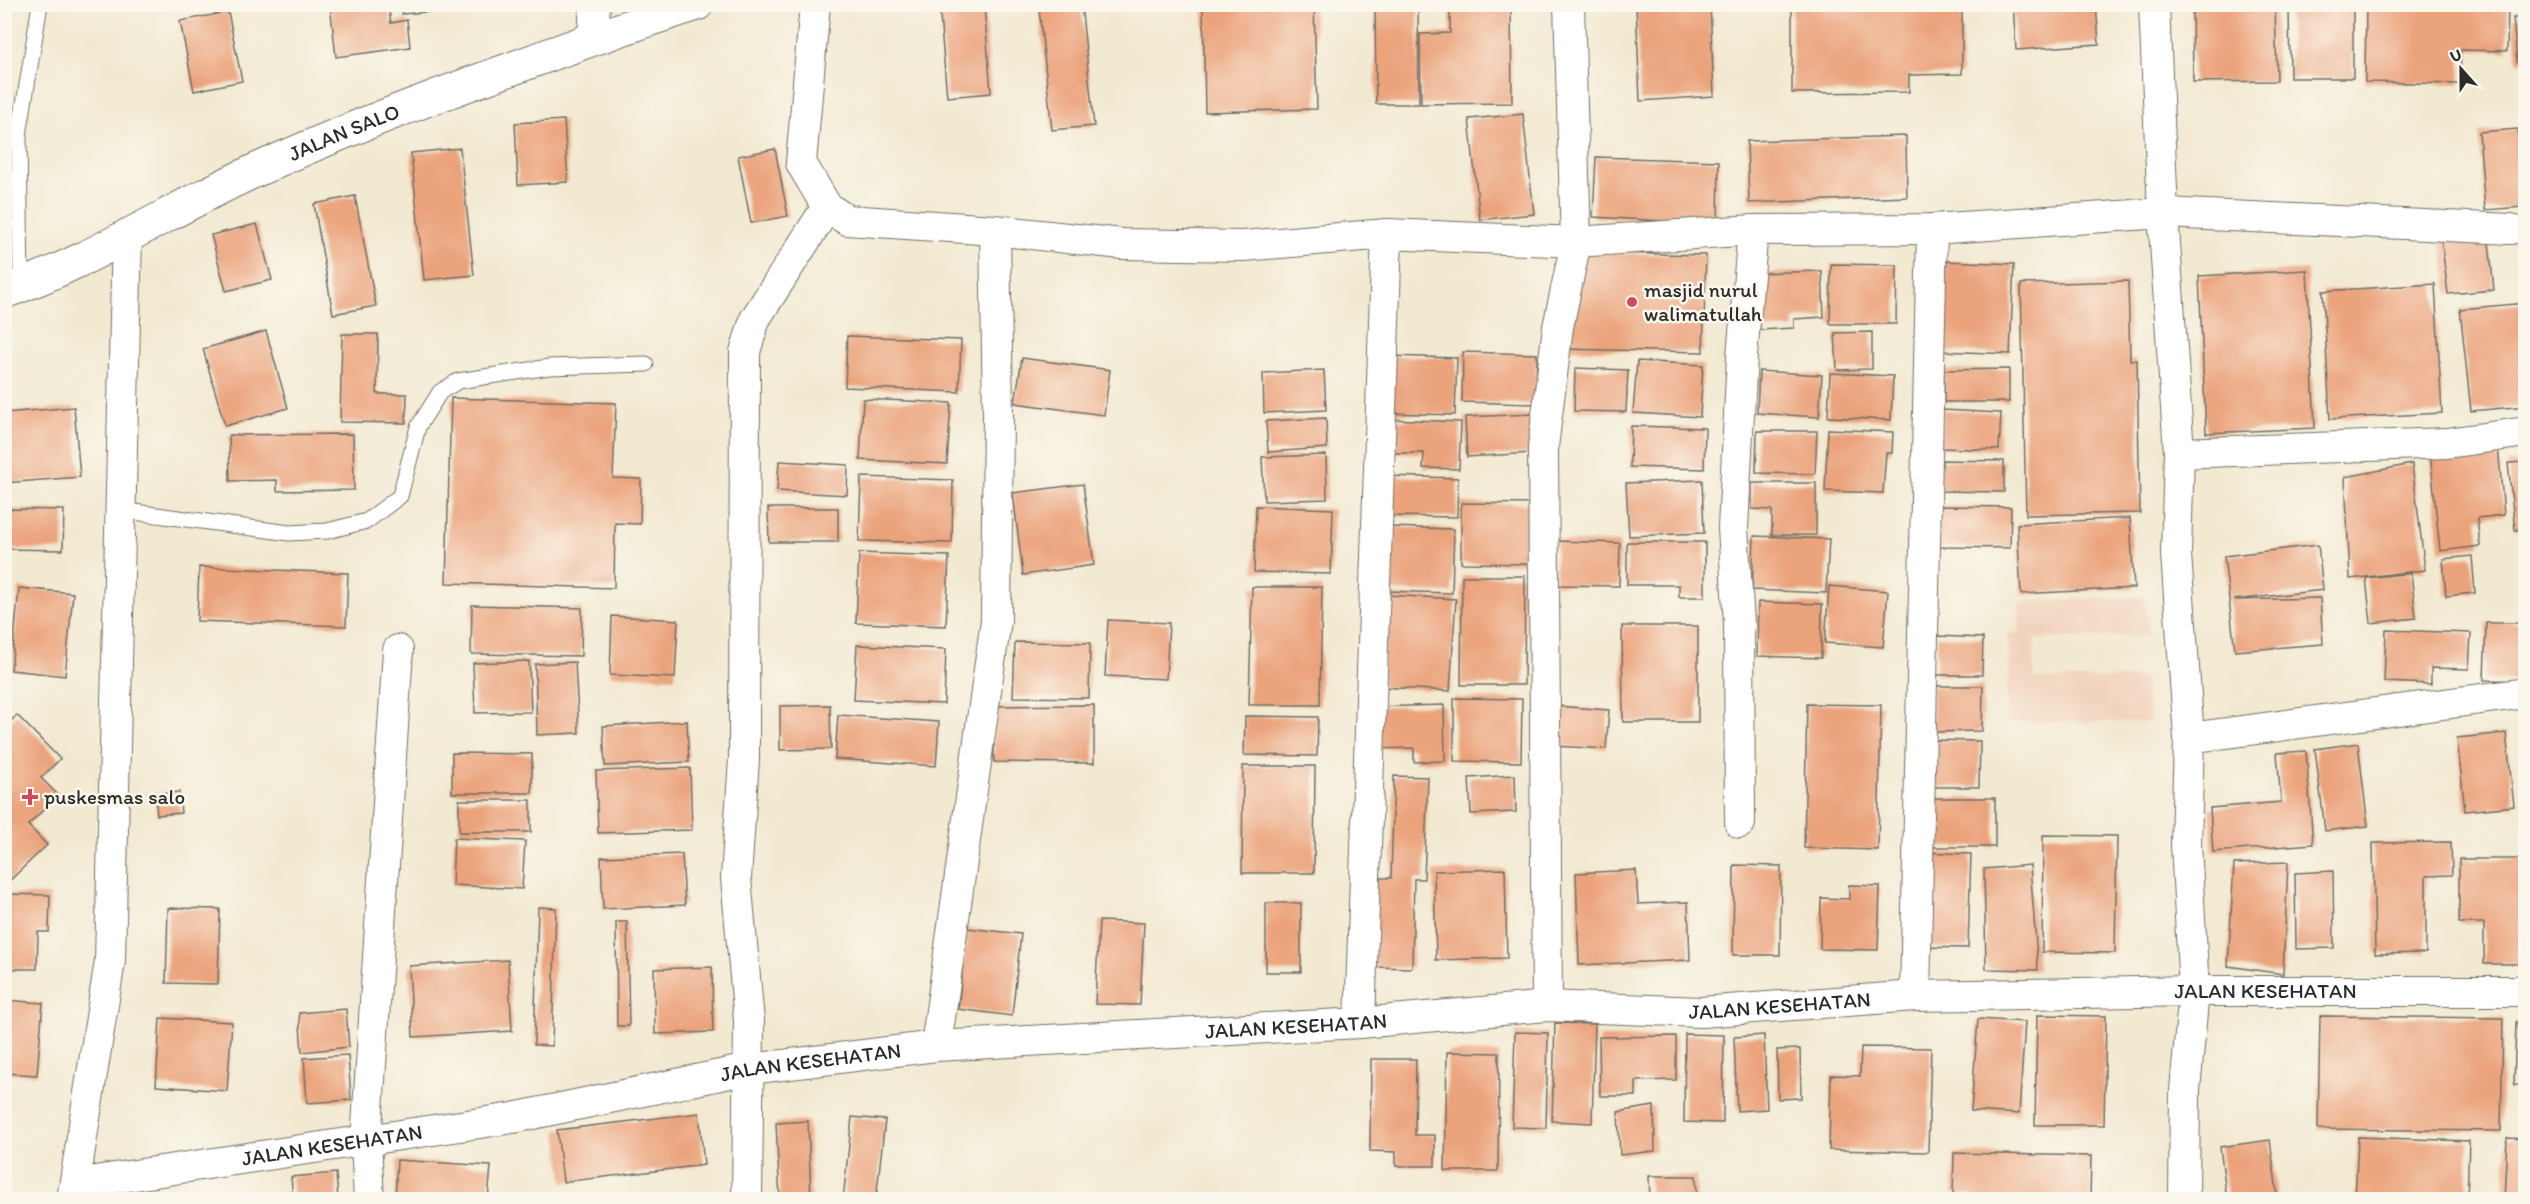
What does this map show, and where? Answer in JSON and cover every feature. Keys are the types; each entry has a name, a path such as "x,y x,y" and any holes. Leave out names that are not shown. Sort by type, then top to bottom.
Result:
{"street":[{"path":"593,39 596,4"},
{"name":"JALAN SALO","path":"13,289 84,258 192,200 296,152 454,89 697,4"},
{"path":"815,4 801,164 827,207 847,220 995,230 1122,244 1244,246 1388,234 1576,242 1753,230 1932,229 2163,213 2511,229"},
{"path":"1547,1006 1543,447 1558,327 1576,242 1569,4"},
{"path":"2154,4 2163,213 2179,453 2176,554 2189,738 2187,844 2194,991 2185,1090 2184,1200"},
{"path":"747,1200 749,1021 736,878 744,759 745,352 755,319 827,207"},
{"path":"1915,996 1932,229"},
{"path":"936,1046 996,620 998,415 995,230"},
{"path":"1740,823 1739,624 1733,528 1742,356 1753,230"},
{"path":"74,1192 110,961 127,234"},
{"path":"1360,1023 1388,234"},
{"path":"2179,453 2447,443 2526,432"},
{"path":"369,1200 366,1141 398,650"},
{"path":"2189,738 2526,693"},
{"name":"JALAN KESEHATAN","path":"74,1192 513,1118 749,1069 936,1046 1360,1023 1547,1006 1701,1012 1915,996 2194,991 2526,991"}],"lane":[{"path":"13,289 19,135 40,4"},
{"path":"120,510 289,533 327,531 367,521 400,496 418,427 440,392 458,381 549,368 646,364"}],"shaded area":[{"path":"2144,597 2149,635 2034,639 2035,679 2144,678 2150,722 2008,722 2007,679 2010,679 2008,634 2019,633 2020,601"}],"building":[{"path":"330,4 388,4 391,23 407,20 410,47 336,57"},
{"path":"401,4 489,4 489,7 402,14"},
{"path":"939,4 984,4 991,93 947,97"},
{"path":"1081,4 1094,126 1052,130 1039,9"},
{"path":"1203,4 1314,4 1317,109 1205,112"},
{"path":"1375,4 1418,4 1419,104 1376,104"},
{"path":"1636,4 1710,4 1714,96 1640,101"},
{"path":"2013,4 2096,4 2099,44 2016,50"},
{"path":"2192,4 2275,4 2277,81 2193,82"},
{"path":"2289,4 2353,4 2353,78 2290,78"},
{"path":"2366,4 2508,4 2507,51 2461,50 2460,84 2365,82"},
{"path":"2519,4 2526,4 2526,61 2517,62 2513,18 2520,18"},
{"path":"1792,5 1962,5 1962,74 1909,75 1909,92 1792,93"},
{"path":"1511,6 1512,103 1421,104 1420,34 1450,33 1450,7"},
{"path":"228,12 242,81 194,91 180,21"},
{"path":"1523,114 1534,214 1480,220 1469,119"},
{"path":"564,120 568,182 518,185 515,123"},
{"path":"2518,129 2523,207 2485,210 2479,132"},
{"path":"1906,136 1907,197 1749,203 1747,141"},
{"path":"4,140 11,140 14,207 4,208"},
{"path":"460,148 474,275 424,280 411,153"},
{"path":"775,149 788,216 751,223 738,156"},
{"path":"1596,157 1719,161 1718,224 1593,217"},
{"path":"355,196 376,306 333,314 314,204"},
{"path":"257,224 272,280 226,291 211,235"},
{"path":"2488,233 2494,290 2448,294 2441,238"},
{"name":"masjid nurul walimatullah","path":"1560,252 1706,255 1703,352 1558,349"},
{"path":"1947,261 2014,264 2010,354 1942,351"},
{"path":"1831,264 1897,265 1896,324 1830,324"},
{"path":"2307,270 2315,428 2206,433 2199,276"},
{"path":"1822,271 1824,317 1794,319 1794,328 1760,330 1758,273"},
{"path":"2128,281 2130,360 2137,360 2140,513 2026,515 2021,284"},
{"path":"2435,284 2442,413 2330,419 2323,291"},
{"path":"2526,303 2526,406 2471,411 2460,309"},
{"path":"266,331 288,408 225,426 203,349"},
{"path":"1872,332 1872,369 1837,370 1835,333"},
{"path":"342,334 378,334 377,394 407,394 406,423 340,422"},
{"path":"847,336 961,340 959,392 845,387"},
{"path":"1463,352 1537,354 1536,404 1462,402"},
{"path":"1388,356 1457,358 1455,415 1386,413"},
{"path":"1022,358 1110,370 1104,415 1015,403"},
{"path":"1637,361 1703,365 1700,417 1633,413"},
{"path":"1575,368 1628,370 1626,412 1574,411"},
{"path":"2009,369 2009,402 1944,402 1944,370"},
{"path":"1324,370 1326,410 1264,413 1263,373"},
{"path":"1759,371 1822,375 1819,417 1757,413"},
{"path":"1830,373 1893,376 1891,420 1828,417"},
{"path":"451,398 616,403 613,478 641,479 640,524 615,523 614,588 446,583"},
{"path":"863,399 951,403 947,464 860,460"},
{"path":"74,407 80,477 4,483 4,413"},
{"path":"1943,410 2001,413 1999,450 1940,448"},
{"path":"1533,414 1535,453 1467,457 1465,417"},
{"path":"1326,418 1327,448 1268,452 1266,421"},
{"path":"1388,419 1461,422 1459,469 1423,468 1424,453 1387,453"},
{"path":"1631,426 1705,428 1704,469 1630,467"},
{"path":"1828,429 1893,432 1892,453 1886,453 1883,493 1825,491"},
{"path":"1757,431 1817,431 1815,474 1756,473"},
{"path":"353,434 354,490 277,491 277,480 230,481 229,435"},
{"path":"2498,445 2504,515 2477,518 2480,546 2440,551 2430,452"},
{"path":"1326,455 1327,499 1264,501 1262,457"},
{"path":"1938,460 2004,461 2004,492 1938,491"},
{"path":"779,461 848,465 847,495 777,491"},
{"path":"2526,462 2526,529 2515,530 2508,463"},
{"path":"2412,464 2425,570 2350,579 2345,477"},
{"path":"1384,476 1458,478 1457,517 1383,516"},
{"path":"861,477 953,480 952,543 859,541"},
{"path":"1702,480 1704,533 1629,536 1626,483"},
{"path":"1752,483 1816,483 1816,535 1772,535 1772,510 1752,509"},
{"path":"1083,484 1094,565 1023,575 1013,493"},
{"path":"1461,503 1533,504 1532,564 1461,563"},
{"path":"1256,506 1333,509 1331,574 1254,572"},
{"path":"1938,506 2011,507 2010,548 1938,547"},
{"path":"768,508 838,508 838,542 769,542"},
{"path":"4,509 64,510 63,550 4,549"},
{"path":"2130,518 2134,588 2021,594 2017,524"},
{"path":"1387,527 1454,529 1452,593 1384,591"},
{"path":"1754,536 1829,539 1826,593 1752,590"},
{"path":"1556,541 1620,543 1619,586 1555,585"},
{"path":"1627,542 1705,542 1705,597 1679,597 1679,585 1627,585"},
{"path":"2318,545 2323,590 2234,600 2320,598 2323,644 2235,651 2224,556"},
{"path":"859,553 949,556 946,626 856,623"},
{"path":"2472,556 2475,593 2446,596 2443,559"},
{"path":"199,567 348,573 346,626 197,621"},
{"path":"2411,573 2416,618 2371,623 2366,578"},
{"path":"1462,576 1525,576 1524,685 1461,685"},
{"path":"1829,586 1888,591 1883,647 1825,643"},
{"path":"1252,587 1322,587 1320,705 1249,705"},
{"path":"19,588 73,593 65,676 11,670"},
{"path":"1387,595 1456,599 1450,691 1382,687"},
{"path":"1758,602 1822,604 1821,658 1757,656"},
{"path":"472,605 582,608 581,656 471,654"},
{"path":"612,616 678,620 675,678 610,675"},
{"path":"1108,620 1169,623 1166,679 1105,676"},
{"path":"2486,623 2526,623 2526,681 2484,680"},
{"path":"1622,626 1698,626 1698,722 1623,722"},
{"path":"2386,630 2471,633 2469,669 2431,668 2431,684 2384,682"},
{"path":"1937,636 1983,638 1982,675 1936,675"},
{"path":"1015,642 1090,643 1089,698 1013,697"},
{"path":"857,645 946,649 944,704 854,700"},
{"path":"529,661 531,712 475,713 473,663"},
{"path":"575,662 579,733 537,735 535,664"},
{"path":"1932,686 1983,686 1982,731 1932,732"},
{"path":"1454,698 1522,699 1521,762 1454,761"},
{"path":"1807,704 1881,705 1878,850 1804,848"},
{"path":"830,705 831,749 780,750 780,706"},
{"path":"1094,705 1094,763 994,762 994,706"},
{"path":"1444,705 1445,761 1414,762 1414,748 1373,749 1371,707"},
{"path":"1556,706 1609,710 1606,749 1553,746"},
{"path":"17,715 60,759 41,778 58,795 28,825 47,845 4,886 4,728"},
{"path":"838,715 939,722 936,766 835,759"},
{"path":"1245,716 1318,717 1317,756 1244,755"},
{"path":"687,721 689,762 605,766 603,726"},
{"path":"2506,733 2514,806 2465,811 2457,738"},
{"path":"1926,740 1980,741 1979,787 1925,787"},
{"path":"2358,743 2368,826 2325,831 2315,749"},
{"path":"2306,751 2313,844 2213,852 2210,808 2281,802 2277,753"},
{"path":"452,753 532,754 532,793 452,793"},
{"path":"1243,766 1315,766 1314,873 1242,873"},
{"path":"690,768 692,830 598,833 596,771"},
{"path":"1515,775 1516,812 1471,814 1469,778"},
{"path":"1394,776 1428,777 1424,879 1414,879 1412,968 1372,967 1374,878 1391,878"},
{"path":"179,792 181,813 157,815 155,794"},
{"path":"1921,798 1995,798 1995,847 1921,847"},
{"path":"459,800 531,800 531,832 459,832"},
{"path":"2043,835 2117,836 2115,953 2042,952"},
{"path":"454,838 525,841 522,889 452,885"},
{"path":"2451,842 2452,875 2426,876 2426,953 2375,954 2373,843"},
{"path":"1919,852 1971,854 1968,948 1916,947"},
{"path":"682,854 685,905 603,909 601,857"},
{"path":"2459,859 2526,859 2526,964 2484,964 2484,923 2459,923"},
{"path":"2288,862 2283,974 2228,966 2234,864"},
{"path":"1734,865 1781,866 1780,955 1733,955"},
{"path":"2030,865 2038,970 1986,969 1984,869"},
{"path":"1505,869 1507,958 1436,960 1434,871"},
{"path":"1636,870 1638,904 1688,902 1690,960 1579,965 1576,873"},
{"path":"2333,871 2334,948 2296,949 2295,873"},
{"path":"1849,885 1880,886 1878,950 1820,949 1821,898 1849,899"},
{"path":"4,894 50,895 49,932 38,932 37,969 4,969"},
{"path":"1266,903 1301,903 1301,972 1266,972"},
{"path":"538,907 556,908 552,1046 534,1045"},
{"path":"168,908 220,909 218,984 166,983"},
{"path":"1099,921 1144,923 1140,1005 1095,1004"},
{"path":"616,922 627,922 629,1026 617,1026"},
{"path":"967,928 1021,934 1012,1016 958,1009"},
{"path":"508,960 512,1031 413,1037 409,966"},
{"path":"712,967 713,1032 655,1034 654,969"},
{"path":"4,1000 43,1003 37,1075 4,1073"},
{"path":"346,1009 349,1047 302,1052 299,1013"},
{"path":"2037,1015 2106,1016 2104,1125 2035,1125"},
{"path":"2320,1016 2503,1018 2501,1131 2318,1129"},
{"path":"160,1018 232,1022 227,1091 156,1086"},
{"path":"1978,1019 2025,1022 2019,1114 1971,1111"},
{"path":"2516,1022 2526,1022 2526,1085 2514,1085"},
{"path":"1555,1023 1595,1024 1592,1123 1552,1121"},
{"path":"1515,1032 1548,1033 1546,1128 1512,1127"},
{"path":"1685,1034 1724,1035 1723,1123 1684,1122"},
{"path":"1764,1035 1767,1109 1737,1111 1734,1037"},
{"path":"1676,1036 1676,1080 1636,1081 1636,1096 1600,1096 1599,1037"},
{"path":"1861,1047 1931,1048 1928,1152 1829,1150 1831,1075 1860,1076"},
{"path":"1800,1049 1801,1098 1778,1099 1777,1050"},
{"path":"1447,1052 1499,1053 1498,1171 1445,1171"},
{"path":"348,1055 351,1100 307,1103 304,1058"},
{"path":"1371,1059 1416,1059 1415,1135 1435,1135 1435,1166 1396,1166 1396,1152 1370,1151"},
{"path":"1654,1106 1655,1151 1620,1155 1618,1112"},
{"path":"699,1113 704,1165 563,1182 557,1130"},
{"path":"852,1117 885,1120 876,1200 843,1200"},
{"path":"808,1121 811,1200 780,1200 776,1123"},
{"path":"2358,1137 2469,1141 2467,1200 2355,1200"},
{"path":"2507,1138 2526,1139 2526,1200 2504,1200"},
{"path":"2270,1140 2278,1200 2227,1200 2220,1147"},
{"path":"1954,1153 2091,1156 2090,1200 1973,1200 1973,1195 1953,1194"},
{"path":"397,1160 491,1166 488,1200 395,1200"},
{"path":"336,1173 338,1200 293,1200 291,1177"},
{"path":"1649,1176 1696,1176 1697,1200 1650,1200"}],"place":[{"name":"masjid nurul walimatullah","path":"1632,302"},
{"name":"puskesmas salo","path":"30,797"}]}
